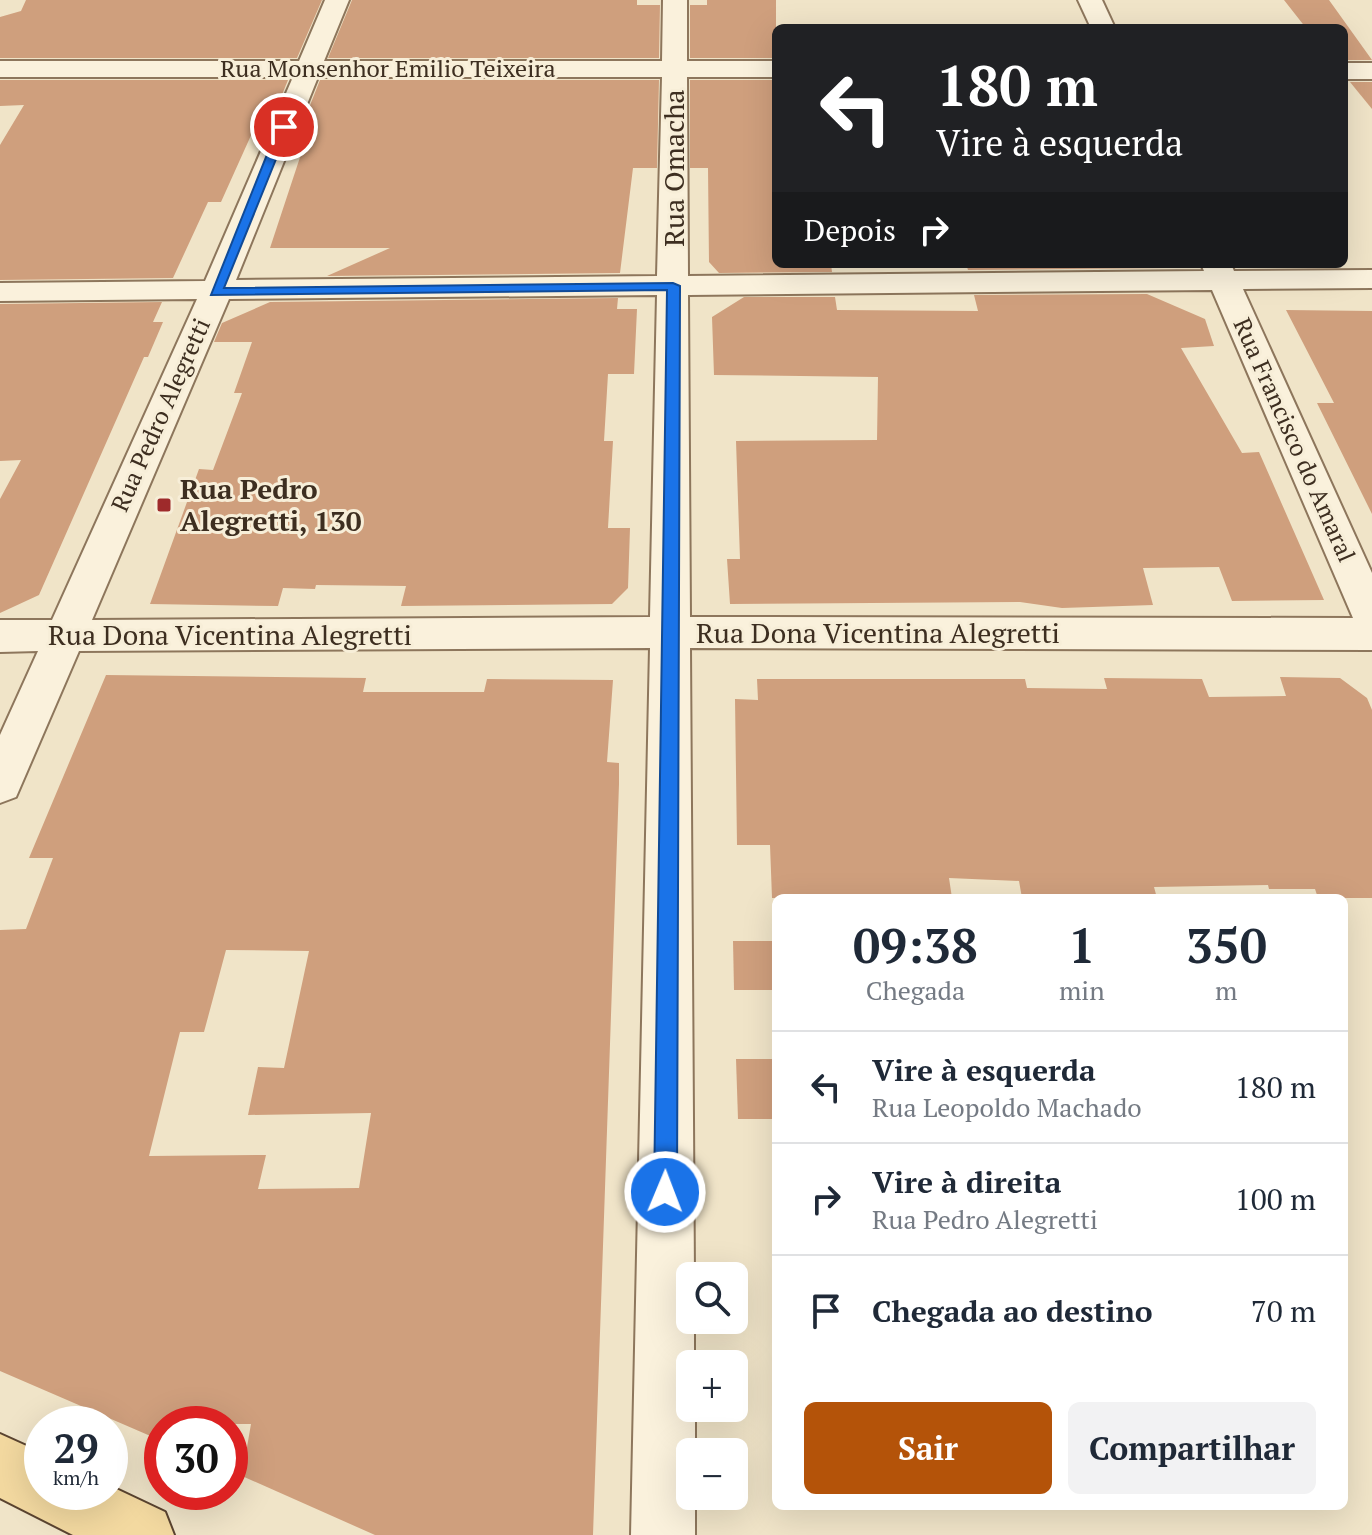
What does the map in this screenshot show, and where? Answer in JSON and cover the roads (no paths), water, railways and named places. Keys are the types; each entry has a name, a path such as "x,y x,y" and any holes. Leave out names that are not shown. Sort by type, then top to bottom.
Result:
{"main road":[{"path":"0,1465 24,1477"},
{"path":"91,1510 142,1535"}],"street":[{"name":"Rua Pedro Alegretti","path":"0,784 211,303 337,0"},
{"name":"Rua Omacha","path":"663,1535 675,0"},
{"path":"1090,0 1101,24"},
{"name":"Rua Monsenhor Emilio Teixeira","path":"0,69 772,69"},
{"path":"1348,71 1372,71"},
{"path":"0,292 211,303 1219,271 1372,279"},
{"name":"Rua Francisco do Amaral","path":"1219,271 1372,617"},
{"name":"Rua Dona Vicentina Alegretti","path":"0,636 670,632 1372,634"}],"place":[{"name":"Rua Pedro Alegretti, 130","path":"164,505"}]}
